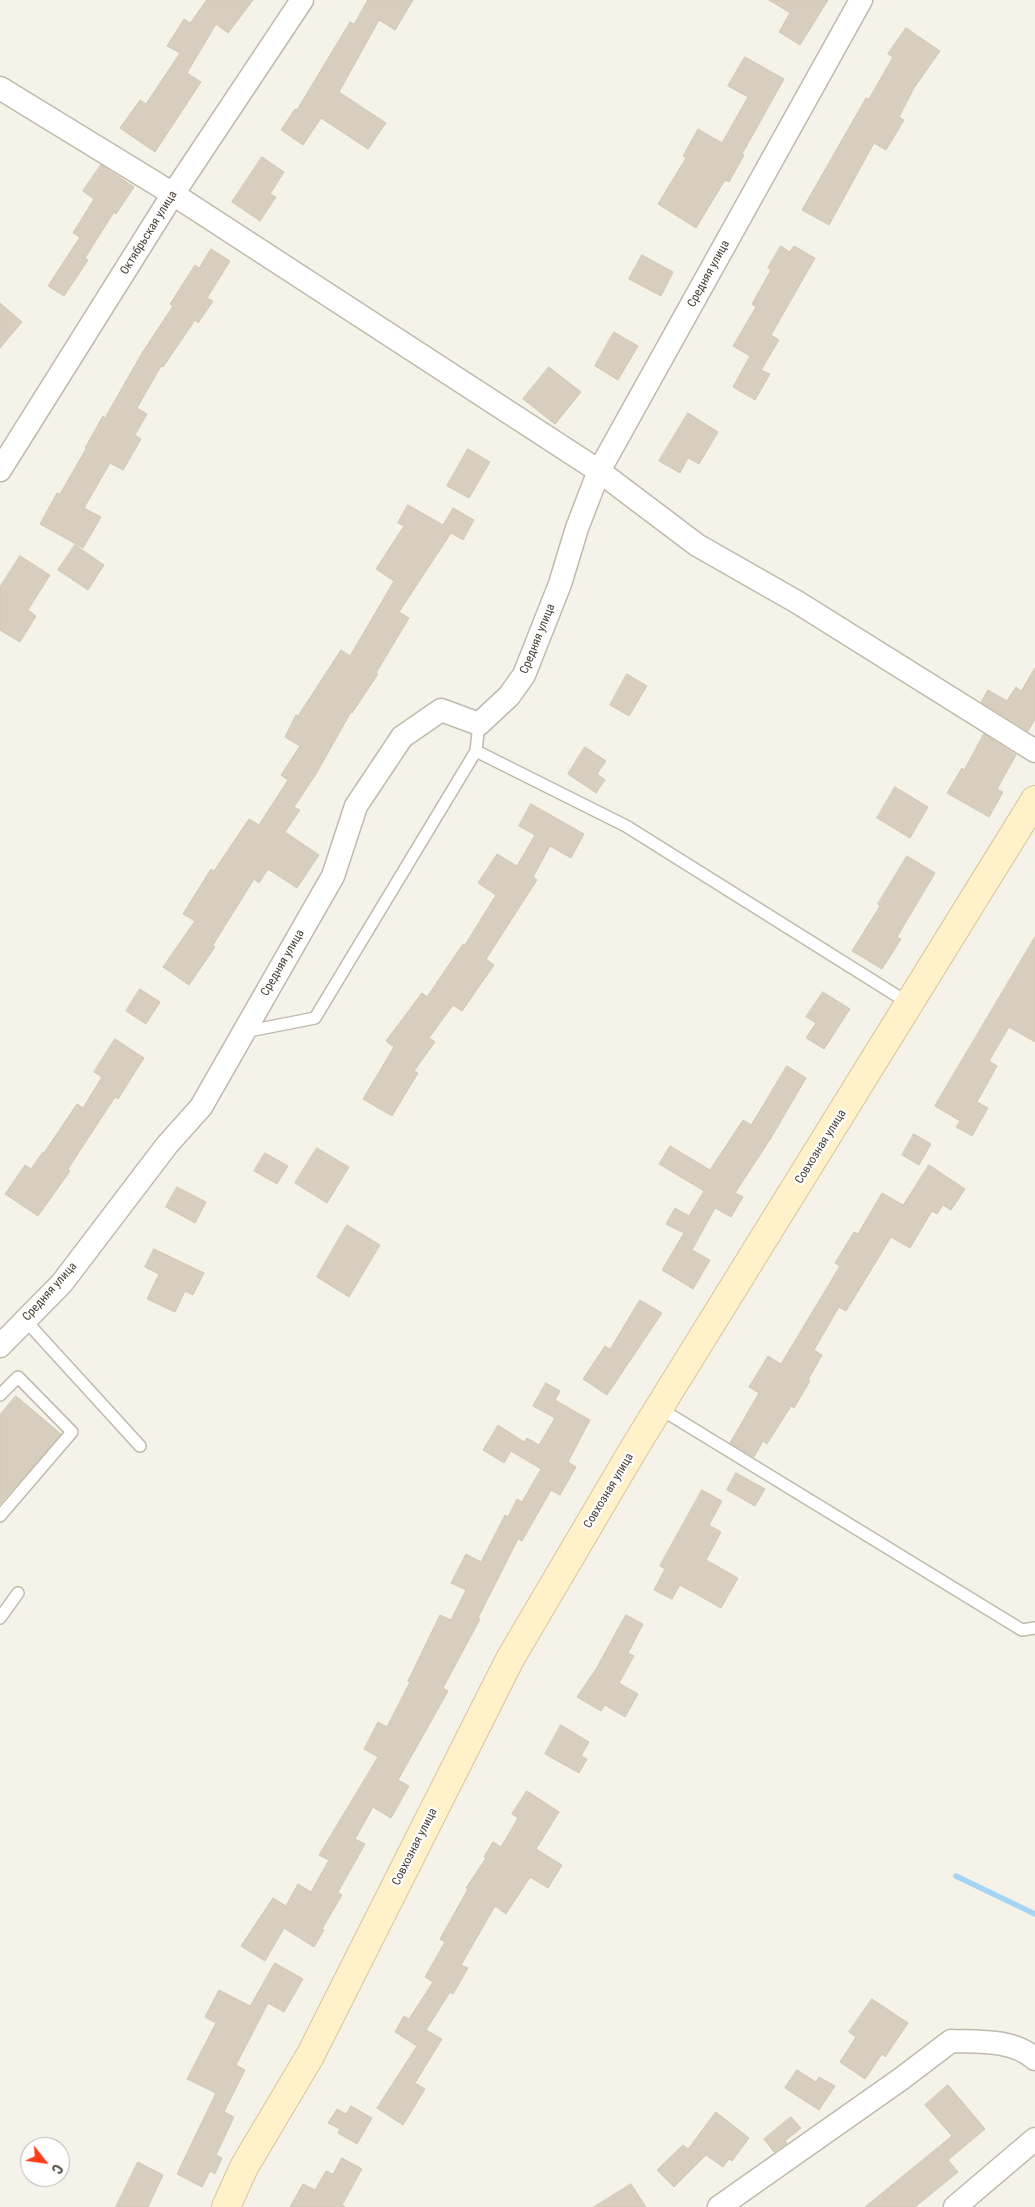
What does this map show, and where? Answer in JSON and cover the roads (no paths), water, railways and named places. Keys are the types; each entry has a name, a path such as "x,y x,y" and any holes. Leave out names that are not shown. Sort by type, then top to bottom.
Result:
{"street":[{"name":"Октябрьская улица","path":"0,470 173,194 302,0"},
{"name":"Средняя улица","path":"0,1346 62,1283 167,1145 201,1107 333,876 356,806 402,736 441,710 479,724 509,696 524,675 560,584 577,528 599,471 861,0"},
{"path":"0,88 173,194 599,471 697,545 797,602 1035,751"},
{"name":"Совхозная улица","path":"226,2207 244,2167 310,2056 510,1659 659,1408 1035,800"},
{"path":"719,2207 901,2079 951,2041 1003,2043 1029,2054 1035,2059"},
{"path":"955,2207 1035,2139"}],"lane":[{"path":"244,1032 315,1018 476,751 479,724"},
{"path":"476,751 626,826 910,1004"},
{"path":"26,1320 140,1446"},
{"path":"0,1395 18,1377 72,1432 0,1516"},
{"path":"659,1408 1022,1630 1035,1628"},
{"path":"0,1618 18,1592"}],"waterway":[{"path":"956,1876 1035,1914"}]}
